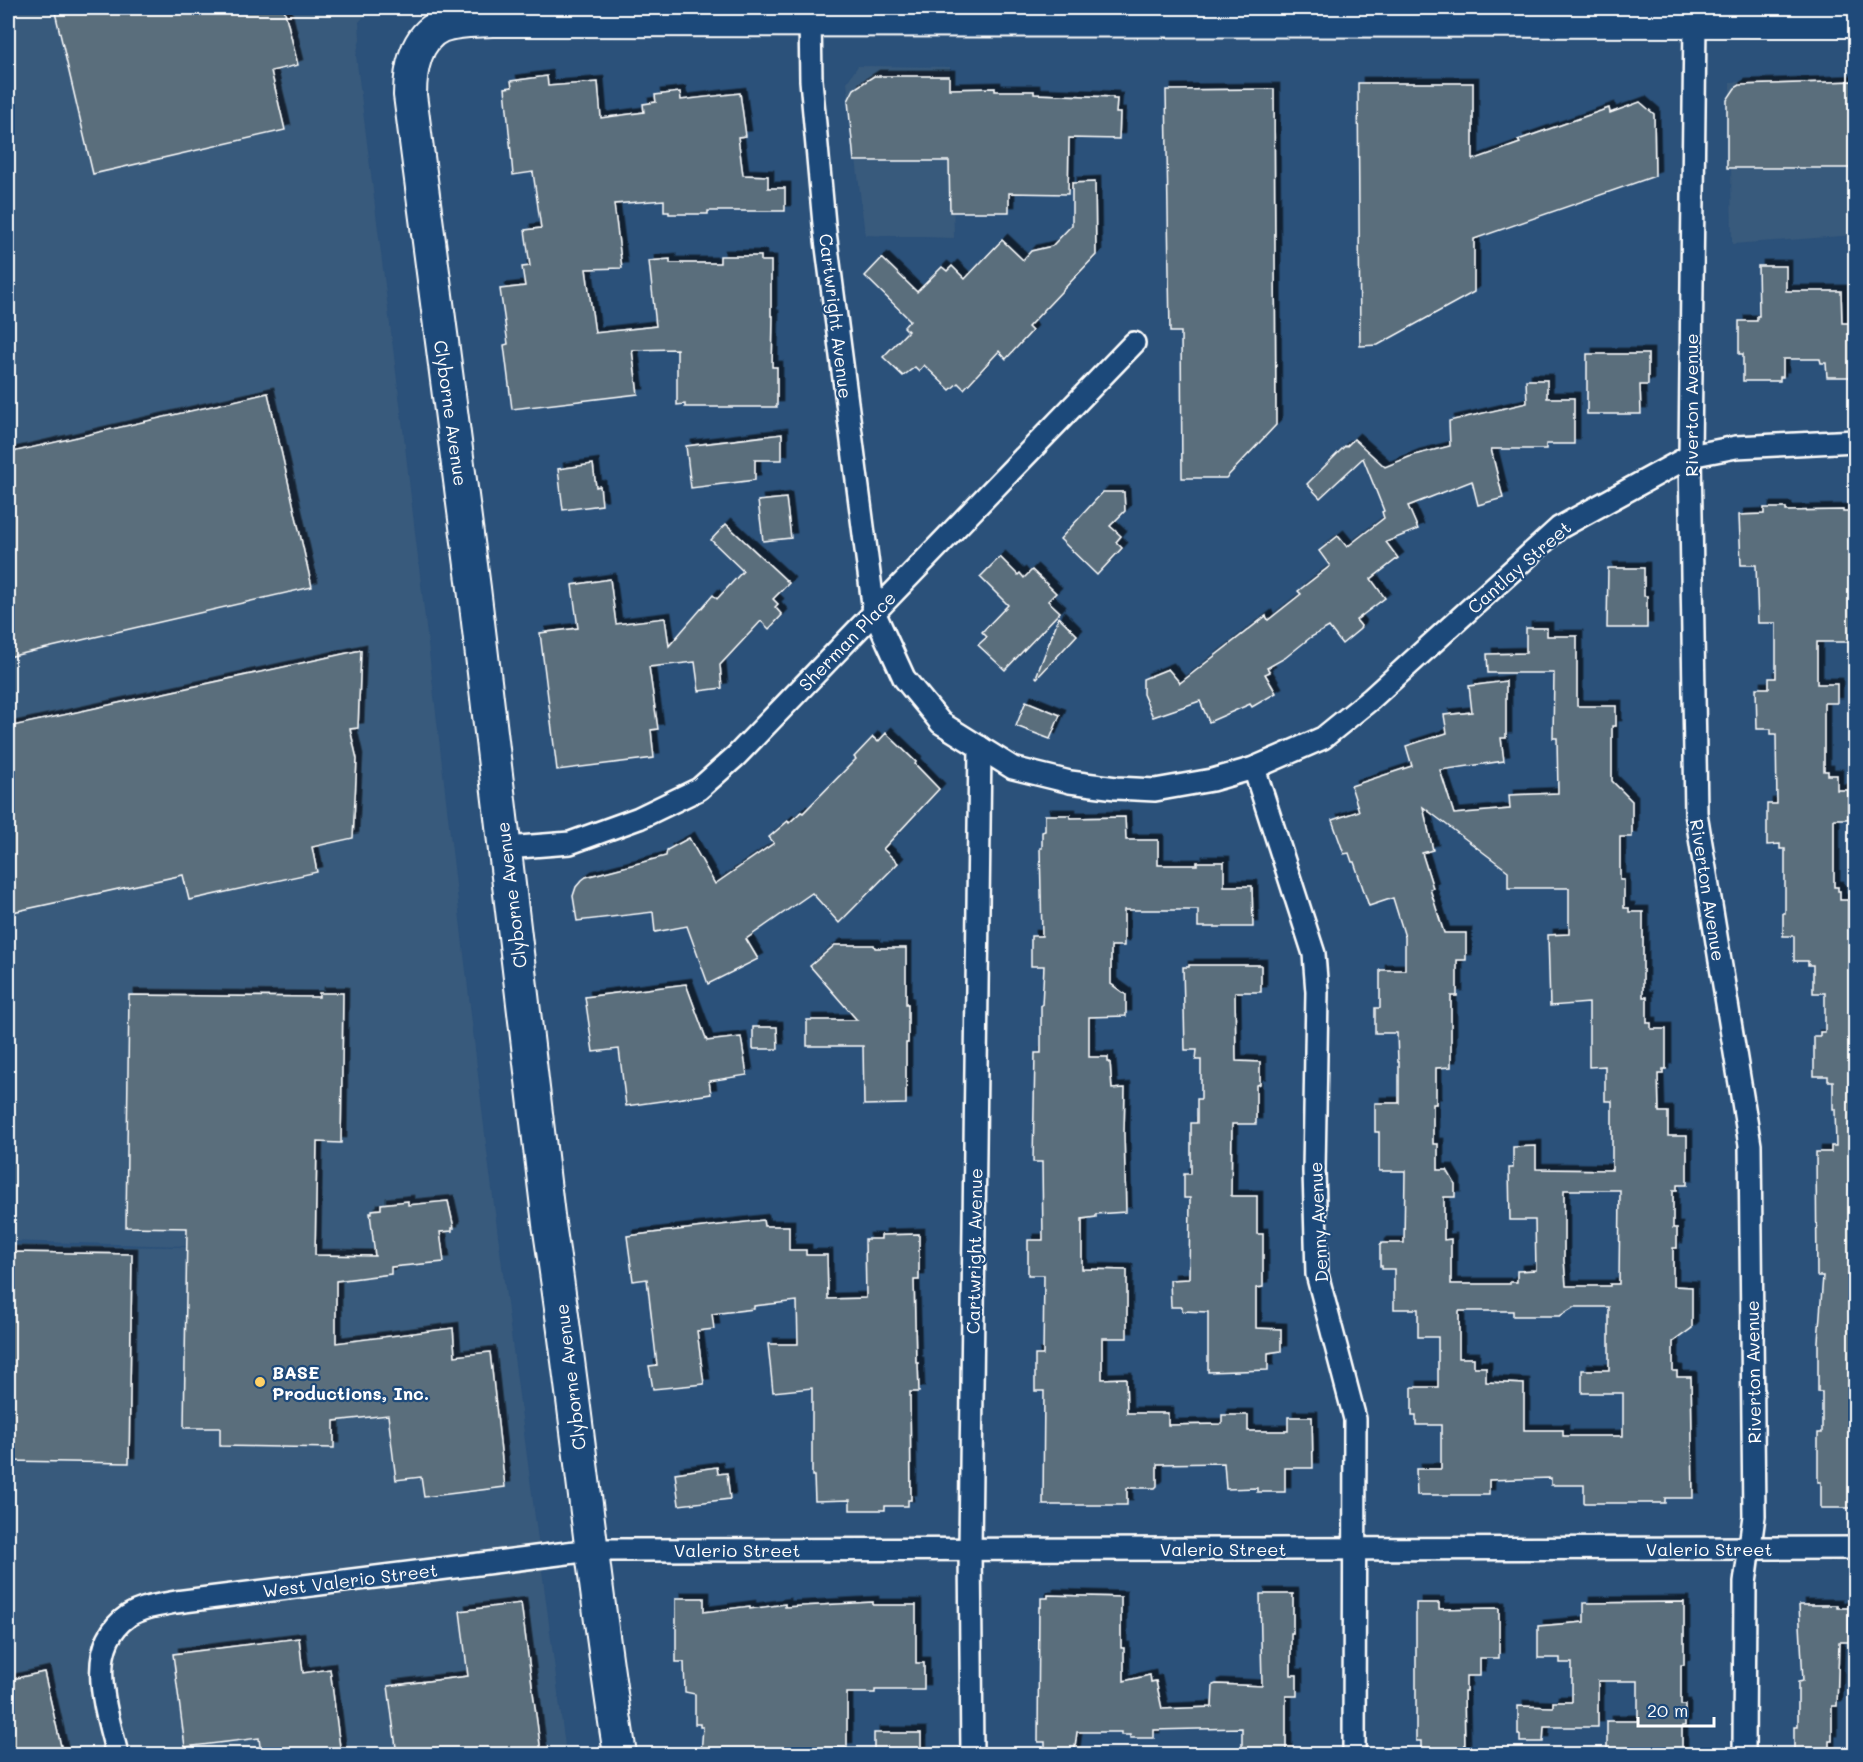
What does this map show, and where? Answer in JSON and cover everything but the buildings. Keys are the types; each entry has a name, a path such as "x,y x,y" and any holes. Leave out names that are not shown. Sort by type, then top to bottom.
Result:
{"main road":[{"path":"810,19 1856,21"},
{"name":"Clyborne Avenue","path":"620,1755 548,1213 474,588 410,95 410,73 425,37 440,26 461,22 810,19"}],"street":[{"name":"Cartwright Avenue","path":"810,19 811,80 824,224 874,612 904,678 941,723 980,747 970,1549 972,1755"},
{"name":"Riverton Avenue","path":"1695,22 1690,456 1696,813 1750,1145 1754,1516 1745,1583 1744,1755"},
{"name":"Sherman Place","path":"506,848 570,843 639,818 699,789 736,756 1134,343"},
{"name":"Cantlay Street","path":"980,747 1013,768 1070,782 1116,788 1155,790 1185,786 1254,768 1323,738 1371,699 1559,528 1690,456 1736,447 1856,441"},
{"name":"Denny Avenue","path":"1254,768 1314,954 1317,992 1314,1171 1317,1274 1354,1419 1354,1755"},
{"name":"Valerio Street","path":"591,1550 1856,1548"},
{"name":"West Valerio Street","path":"117,1755 103,1694 102,1665 106,1646 116,1627 128,1616 145,1608 176,1602 591,1550"}],"shaded area":[{"path":"8,8 371,8 359,22 360,39 356,56 401,412 486,1144 566,1754 8,1754 8,1245 258,1248 8,1241"},
{"path":"858,66 950,67 954,238 865,235 847,82"},
{"path":"1855,80 1855,235 1732,244 1730,82"}],"place":[{"name":"BASE Productions, Inc.","path":"260,1382"}]}
